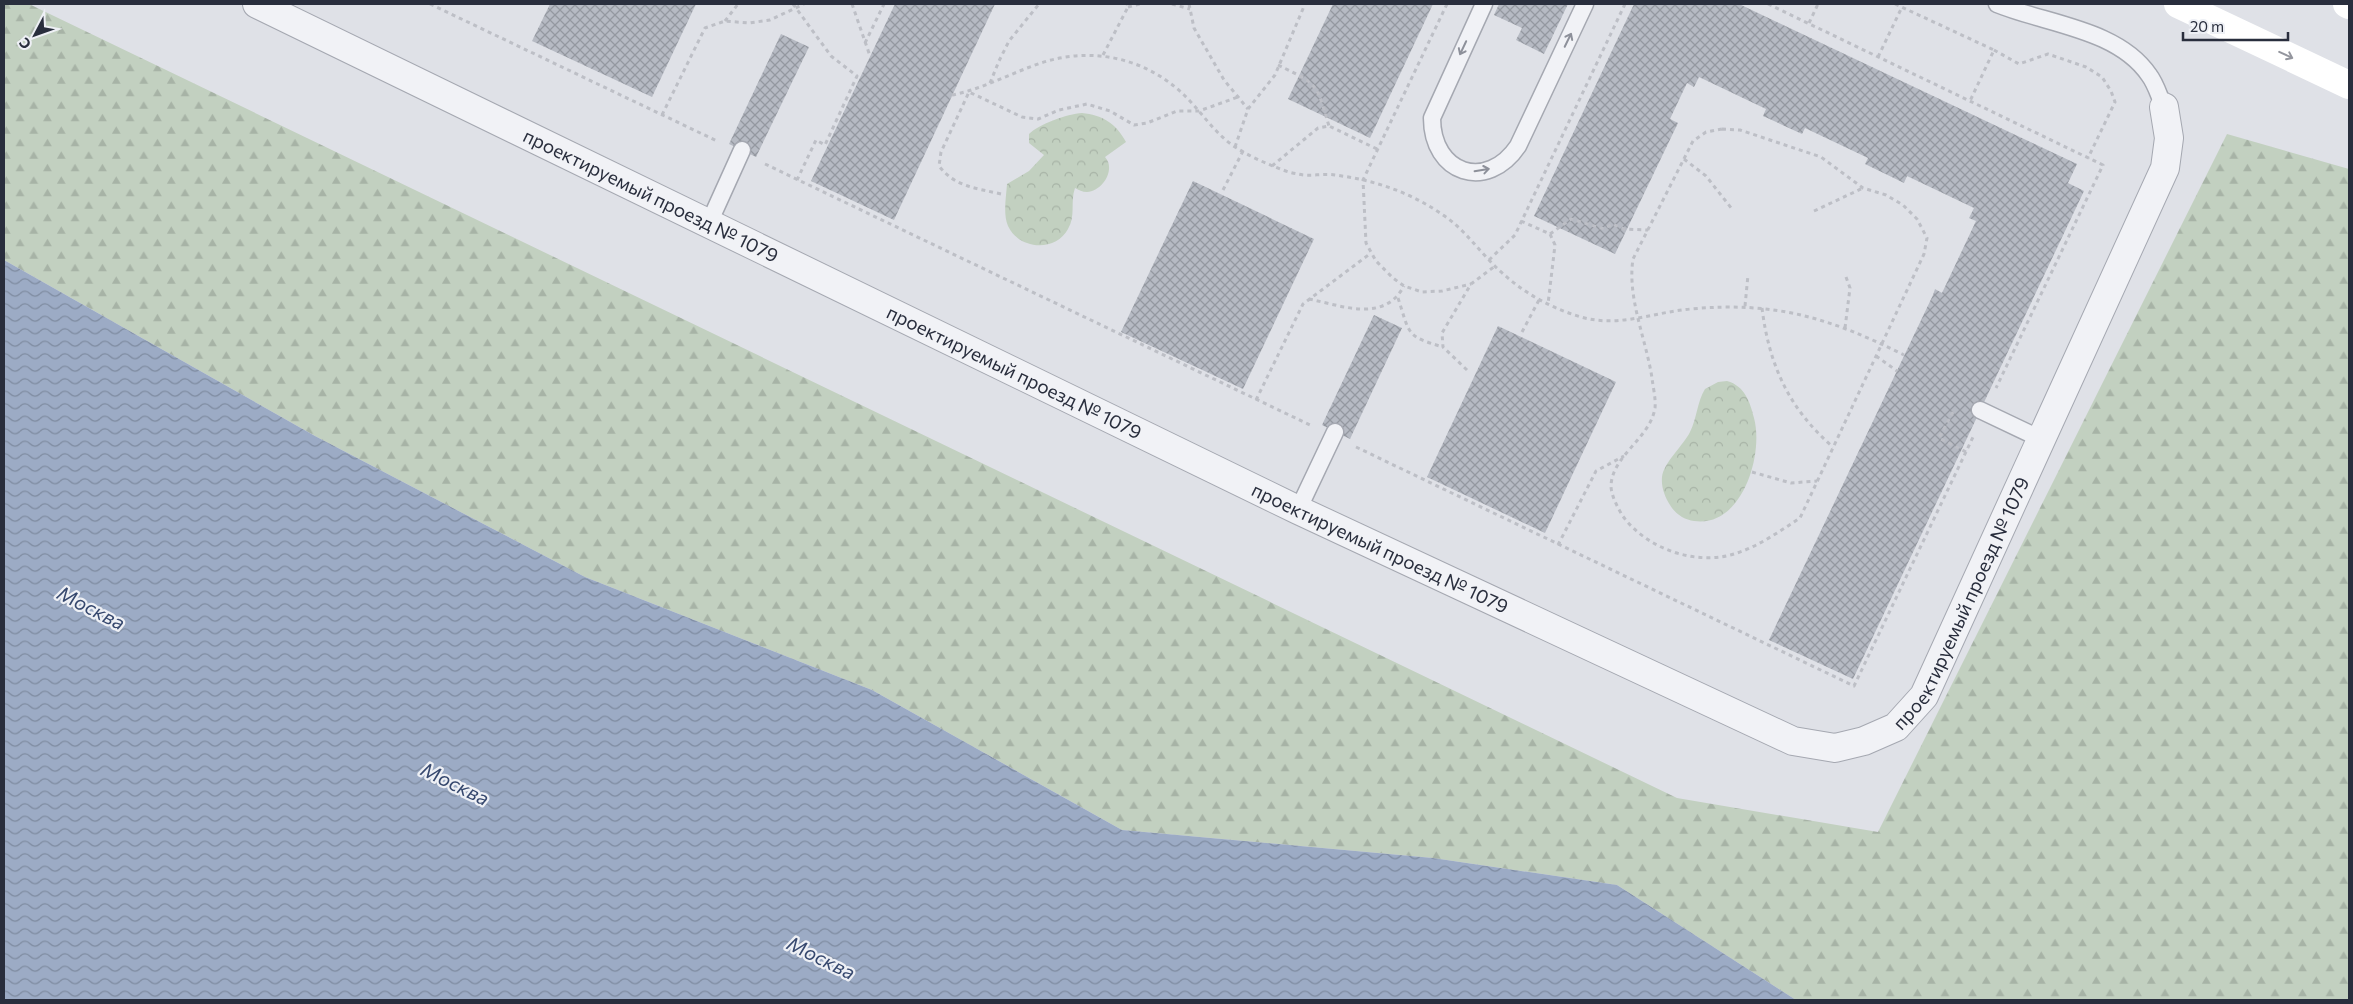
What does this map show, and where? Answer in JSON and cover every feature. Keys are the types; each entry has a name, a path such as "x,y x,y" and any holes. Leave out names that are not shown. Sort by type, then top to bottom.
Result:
{"main road":[{"path":"2178,4 2349,85"}],"street":[{"name":"проектируемый проезд № 1079","path":"257,4 1298,510 1793,741 1835,748 1864,741 1896,727 1924,696 2165,168 2169,138 2164,106"}],"lane":[{"path":"1484,4 1432,118 1432,134 1436,148 1445,160 1458,168 1472,172 1486,171 1499,166 1510,157 1518,146 1585,4"},
{"path":"1997,4 2091,34 2130,54 2150,75 2164,106"},
{"path":"709,223 741,151"},
{"path":"1982,412 2041,439"},
{"path":"1298,510 1334,434"}],"path":[{"path":"430,4 741,151 797,180 1256,400 1334,434 1558,545 1854,686 1966,452 1982,412 2103,165 1768,4"},
{"path":"725,21 738,4"},
{"path":"662,115 705,28 725,21 749,23 770,20 793,5 804,4"},
{"path":"852,4 870,56"},
{"path":"864,43 884,4"},
{"path":"990,83 999,60 1009,42 1039,4"},
{"path":"1103,55 1127,6 1140,4"},
{"path":"1172,4 1190,9"},
{"path":"1189,4 1194,28 1224,80 1248,109"},
{"path":"1235,147 1248,109 1275,75 1305,4"},
{"path":"1447,4 1363,180 1366,243 1376,261 1393,278 1404,286 1422,292 1442,291 1470,284 1496,266"},
{"path":"1489,260 1515,235 1625,4"},
{"path":"1809,23 1818,4"},
{"path":"1895,4 2020,64 2048,54 2086,67 2102,77 2111,91 2115,102 2088,158"},
{"path":"793,5 831,56 857,76 825,145 816,140 797,180"},
{"path":"1878,57 1902,7"},
{"path":"1970,101 1994,50"},
{"path":"952,95 969,92 1043,62 1072,56 1103,55 1137,63 1167,79 1235,147 1272,166 1298,175 1332,174 1363,180 1413,197 1444,216 1470,237 1489,260 1516,286 1548,304 1585,318 1627,321 1687,309 1745,306 1799,313 1845,328 1904,355"},
{"path":"1278,65 1311,81 1319,93 1329,126"},
{"path":"969,92 1022,117 1038,119 1060,110 1087,104 1110,111 1134,125 1147,123 1177,111 1199,111 1238,97"},
{"path":"969,92 941,152 939,166 948,178 970,187 1001,194"},
{"path":"1272,166 1318,128 1329,126 1378,149"},
{"path":"1722,128 1740,130 1821,157 1863,188 1886,195 1903,205 1917,219 1927,238 1924,254 1800,518 1773,535 1736,554 1709,557 1682,555 1662,548 1643,537 1627,521 1615,504 1611,486 1616,469 1649,424 1655,408 1647,351 1631,277 1634,259 1684,159 1693,141 1706,132 1722,128"},
{"path":"1223,190 1243,151"},
{"path":"1684,159 1706,176 1732,209"},
{"path":"1814,211 1863,188"},
{"path":"1550,234 1572,219 1604,230 1612,224 1624,229 1648,230"},
{"path":"1521,221 1550,234 1555,245 1548,304"},
{"path":"1256,400 1303,304 1372,253"},
{"path":"1745,306 1748,276"},
{"path":"1845,328 1850,302 1850,288 1846,277"},
{"path":"1443,347 1442,332 1470,284"},
{"path":"1310,299 1364,309 1381,308 1398,298 1404,286"},
{"path":"1398,298 1409,333 1422,340 1443,347 1467,370"},
{"path":"1522,332 1539,300"},
{"path":"1762,308 1765,335 1775,368 1791,400 1812,428 1833,447"},
{"path":"1876,356 1897,372"},
{"path":"1955,408 1940,438 1966,452"},
{"path":"1558,545 1596,471 1626,456"},
{"path":"1752,472 1791,483 1817,481"}],"green space":[{"path":"4,4 29,4 1677,798 1878,832 2227,134 2349,169 2349,1000 1796,1000 1617,885 1433,858 1122,830 872,690 585,577 315,436 4,260"},
{"path":"1082,113 1108,121 1118,130 1126,142 1105,157 1109,167 1103,184 1093,191 1087,192 1075,188 1072,219 1068,229 1062,236 1055,242 1038,245 1020,240 1013,234 1006,221 1007,184 1029,171 1044,155 1029,143 1029,134 1054,120"},
{"path":"1727,381 1733,383 1746,395 1754,418 1756,451 1752,469 1746,486 1737,501 1725,513 1711,520 1694,521 1680,516 1666,499 1662,484 1663,471 1690,432 1705,389 1718,382"}],"water":[{"name":"Москва","path":"4,260 315,436 585,577 872,690 1122,830 1433,858 1617,885 1796,1000 4,1000"}],"building":[{"path":"550,4 696,4 652,97 532,41"},
{"path":"895,4 995,4 894,220 811,181"},
{"path":"1333,4 1433,4 1370,138 1288,99"},
{"path":"1499,4 1568,4 1544,54 1516,40 1522,28 1494,15"},
{"path":"1634,4 1739,4 2077,164 2068,183 2084,191 1853,679 1769,640 1935,289 1942,293 1976,221 1969,218 1974,208 1907,176 1904,183 1865,164 1868,158 1805,128 1802,134 1763,116 1766,109 1699,77 1694,87 1687,83 1670,119 1678,123 1615,254 1534,216"},
{"path":"781,34 809,47 756,157 729,144"},
{"path":"1193,181 1314,239 1243,389 1121,332"},
{"path":"1374,315 1402,328 1350,439 1322,425"},
{"path":"1498,326 1616,382 1545,533 1427,477"}]}
